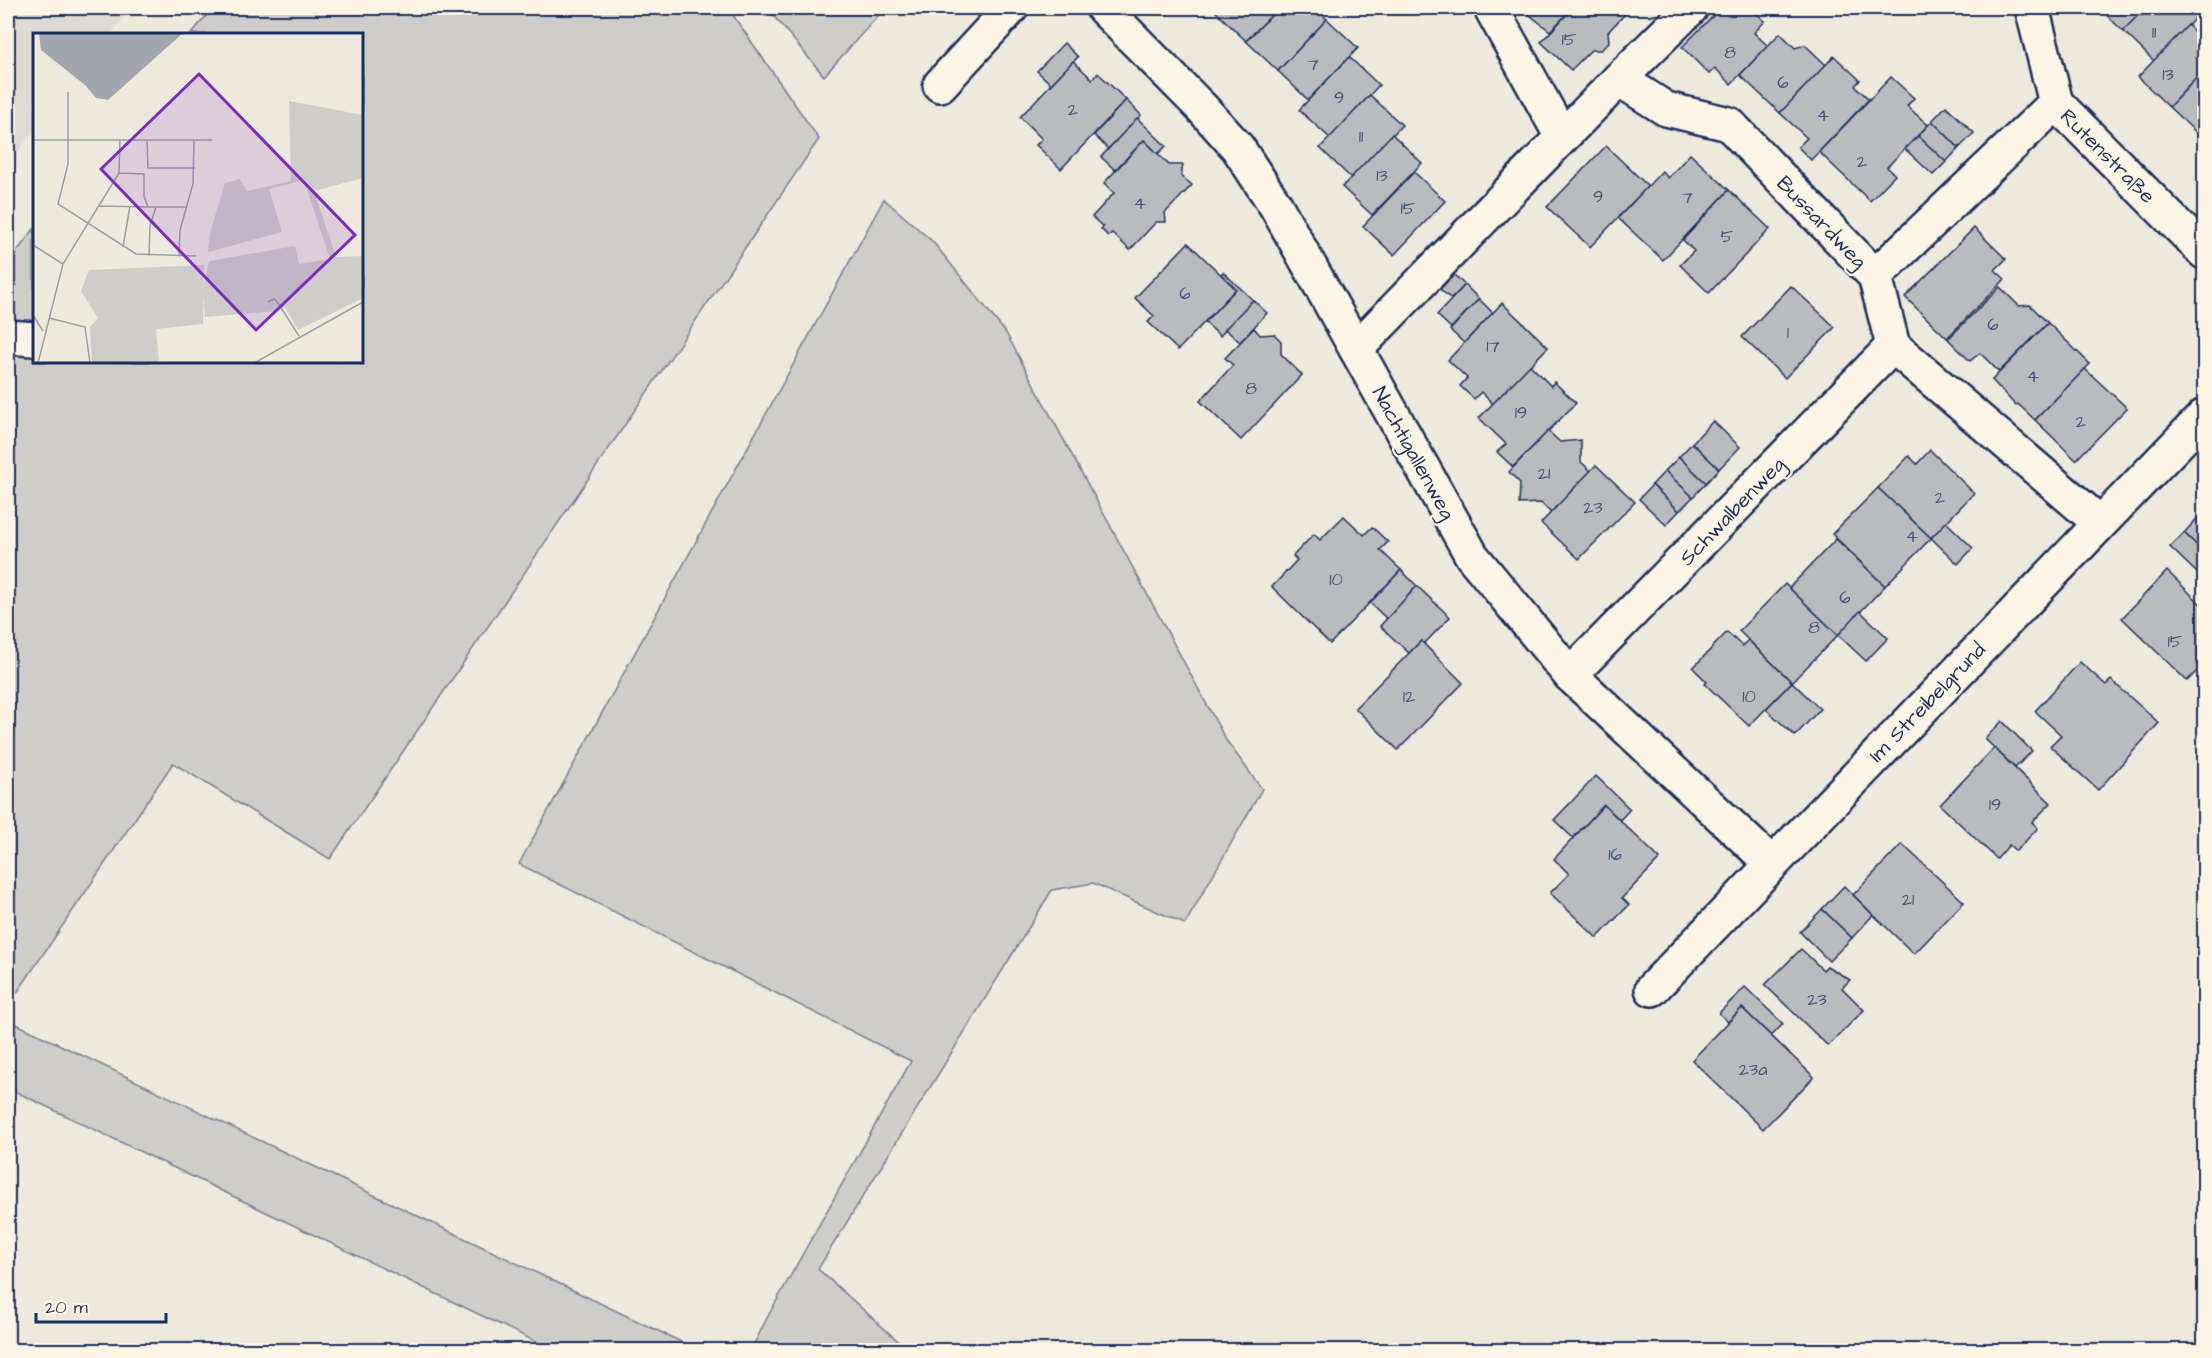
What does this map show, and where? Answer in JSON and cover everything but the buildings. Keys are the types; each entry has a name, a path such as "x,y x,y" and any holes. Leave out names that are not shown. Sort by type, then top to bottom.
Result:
{"street":[{"path":"940,85 1011,8"},
{"name":"Nachtigallenweg","path":"1103,8 1202,108 1238,148 1276,206 1472,556 1570,675 1771,863"},
{"path":"1491,8 1562,137"},
{"path":"1356,350 1562,137 1691,8"},
{"name":"Rutenstraße","path":"2032,8 2056,103 2205,252"},
{"name":"Bussardweg","path":"1619,79 1666,109 1729,124 1875,276 2056,103"},
{"path":"1875,276 1893,346 2100,523"},
{"name":"Schwalbenweg","path":"1570,675 1893,346"},
{"name":"Im Streibelgrund","path":"1652,989 1771,863 2205,416"}],"shaded area":[{"path":"8,8 132,8 112,33 33,33 33,132 8,165"},
{"path":"213,8 728,8 819,139 330,859 173,763 8,1006 8,263 33,230 33,363 363,363 363,33 192,33"},
{"path":"767,8 885,8 824,76"},
{"path":"884,199 933,242 1006,333 1226,740 1262,789 1185,924 1093,883 1052,890 818,1269 908,1350 751,1350 911,1061 519,864"},
{"path":"8,1020 698,1350 553,1350 8,1088"}]}
